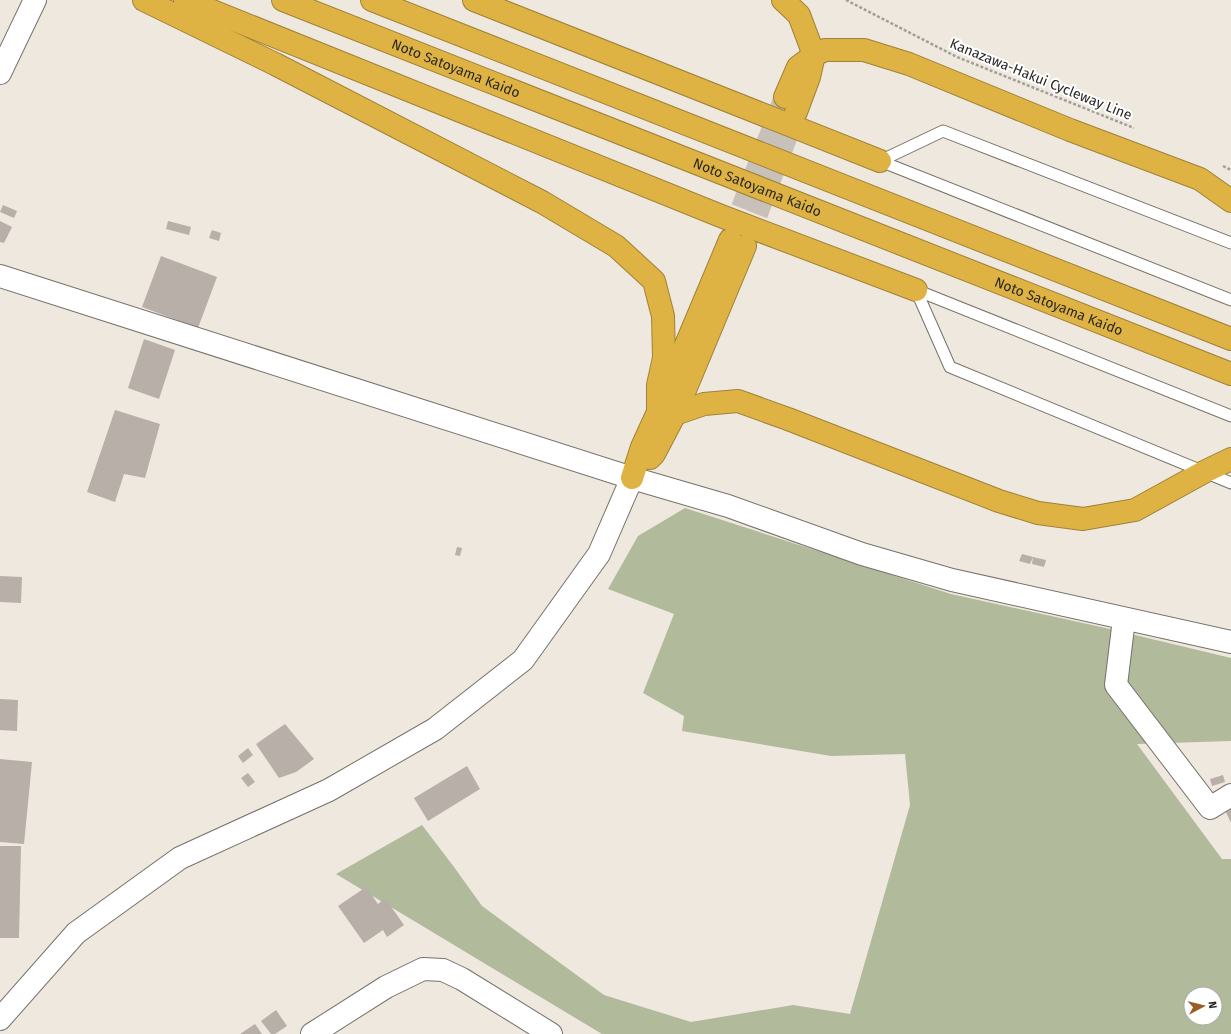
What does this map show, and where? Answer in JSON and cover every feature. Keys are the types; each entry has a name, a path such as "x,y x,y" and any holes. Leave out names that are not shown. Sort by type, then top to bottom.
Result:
{"highway":[{"path":"144,0 275,64 542,202 616,246 654,282 663,316 664,358 658,386 666,413"},
{"path":"185,0 714,213 916,290"},
{"name":"Noto Satoyama Kaido","path":"283,0 1231,374"},
{"path":"372,0 1231,339"},
{"path":"474,0 880,161"},
{"path":"783,0 799,15 814,55"},
{"path":"790,104 798,67 814,55 825,50 864,50 909,64 1070,130 1200,179 1231,201"},
{"path":"632,478 654,454 666,413 737,243"},
{"path":"666,413 704,404 738,401 1000,501 1038,513 1084,519 1134,510 1231,459"}],"street":[{"path":"0,73 35,0"},
{"path":"0,276 632,478 728,506 862,554 952,580 1231,642"},
{"path":"0,1019 76,933 180,858 329,790 435,729 523,660 599,554 632,478"},
{"path":"1124,619 1116,685 1210,808 1231,795"},
{"path":"312,1034 386,987 423,969 443,970 462,979 551,1034"}],"lane":[{"path":"880,161 943,132 1231,243"},
{"path":"880,161 1231,300"},
{"path":"916,290 1231,416"},
{"path":"916,290 950,367 1231,483"}],"path":[{"name":"Kanazawa-Hakui Cycleway Line","path":"846,0 957,57 1139,130"},
{"path":"1217,164 1231,170"}],"green space":[{"path":"685,508 951,594 1110,629 1231,658 1231,741 1137,744 1222,859 1231,859 1231,1034 602,1034 336,874 422,825 482,906 604,995 691,1022 793,1005 850,1014 910,805 905,754 831,756 682,731 684,716 643,693 674,614 608,589 638,536"}],"building":[{"path":"3,205 17,211 14,218 0,212"},
{"path":"0,221 12,227 4,243 0,242"},
{"path":"168,221 191,227 189,235 166,229"},
{"path":"212,230 221,233 219,241 209,238"},
{"path":"161,256 217,277 198,328 142,307"},
{"path":"144,339 175,350 159,399 128,388"},
{"path":"115,410 160,424 145,478 124,474 115,502 87,492"},
{"path":"457,547 462,548 460,556 455,555"},
{"path":"1022,554 1033,557 1030,564 1019,561"},
{"path":"1033,557 1046,560 1044,567 1032,564"},
{"path":"0,576 22,577 21,603 0,602"},
{"path":"0,699 18,700 17,731 0,730"},
{"path":"285,724 314,759 296,772 279,778 256,744"},
{"path":"248,748 253,755 243,763 238,756"},
{"path":"0,759 32,762 24,844 0,842"},
{"path":"467,766 480,789 428,821 414,798"},
{"path":"248,773 255,782 248,787 241,778"},
{"path":"1223,775 1225,782 1212,786 1210,779"},
{"path":"1231,807 1231,823 1225,810"},
{"path":"0,846 21,846 19,938 0,938"},
{"path":"366,887 378,904 385,898 404,925 387,937 383,930 364,943 338,906"},
{"path":"276,1010 287,1026 275,1034 271,1034 261,1021"},
{"path":"255,1024 262,1034 240,1034"}],"tunnel":[{"path":"730,239 785,97"},
{"path":"745,245 796,112"}]}
